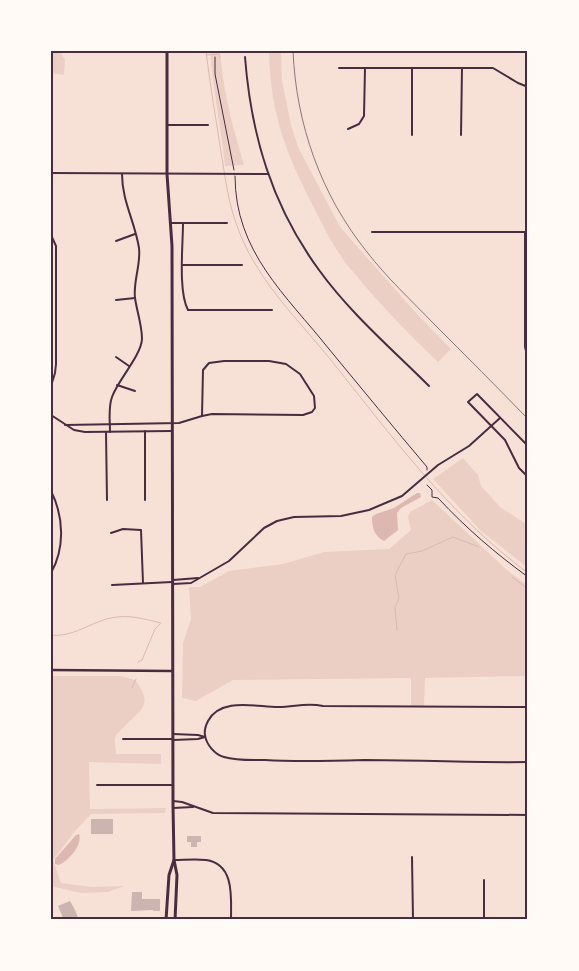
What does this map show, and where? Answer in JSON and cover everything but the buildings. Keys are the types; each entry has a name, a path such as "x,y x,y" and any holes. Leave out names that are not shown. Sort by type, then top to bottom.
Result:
{"main road":[{"path":"167,51 167,174 172,291 172,738 174,860 177,884 175,920"},
{"path":"166,920 169,876 174,860"},
{"path":"169,890 177,884"}],"street":[{"path":"245,57 251,112 259,146 276,195 298,238 319,270 340,295 429,386"},
{"path":"339,68 493,68 518,83 527,86 528,68"},
{"path":"348,129 359,124 364,116 365,68"},
{"path":"412,68 412,135"},
{"path":"461,135 462,68"},
{"path":"167,125 208,125"},
{"path":"51,173 268,174"},
{"path":"110,432 110,402 141,345 140,315 135,298 140,261 139,249 124,198 122,174"},
{"path":"183,222 183,283 188,310 272,310"},
{"path":"170,223 227,222"},
{"path":"372,232 526,232 527,311 525,347 528,359"},
{"path":"116,240 135,234"},
{"path":"51,235 56,246 56,364 51,386"},
{"path":"183,265 242,266"},
{"path":"116,300 135,298"},
{"path":"116,357 128,366"},
{"path":"65,425 171,423 191,421 212,414 306,414 314,410 316,403 314,396 300,374 286,364 268,361 213,362 205,366 203,370 202,416"},
{"path":"117,386 135,391"},
{"path":"528,446 476,394 468,402 505,440 519,468 528,477"},
{"path":"51,415 74,430 86,432 171,431"},
{"path":"112,585 172,582 200,578 229,561 262,530 277,521 294,517 341,516 369,510 402,496 445,460 469,446 500,418"},
{"path":"123,424 123,432"},
{"path":"106,432 107,500"},
{"path":"145,500 146,432"},
{"path":"51,491 60,515 61,542 59,556 51,573"},
{"path":"111,533 123,529 141,530 143,583"},
{"path":"51,670 172,671"},
{"path":"528,707 323,706 307,703 278,707 253,705 225,707 212,714 205,729 205,737 213,750 220,756 236,759 528,762"},
{"path":"172,738 198,735 205,737"},
{"path":"124,739 198,739 205,737"},
{"path":"97,785 173,785"},
{"path":"173,801 182,802 213,813 528,815"},
{"path":"173,808 195,807"},
{"path":"412,857 413,920"},
{"path":"174,860 210,861 224,871 230,883 231,920"},
{"path":"484,880 484,920"}],"path":[{"path":"215,57 215,74 235,174 239,216 247,239 261,266 427,467 426,470"},
{"path":"427,484 432,490 432,497 438,498 468,530 497,555 528,577"}],"shaded area":[{"path":"51,51 60,51 65,60 64,75 51,73"},
{"path":"210,51 220,51 229,109 244,165 225,166"},
{"path":"269,51 281,51 282,81 291,125 298,147 340,227 416,313 451,349 438,362 369,291 345,262 330,238 295,168 281,132 272,94"},
{"path":"463,458 478,475 481,486 500,507 528,525 528,568 481,531 433,479"},
{"path":"420,493 421,497 401,508 397,513 398,530 384,541 378,537 374,531 372,517 394,508"},
{"path":"432,500 507,570 528,586 528,676 425,678 424,706 411,706 411,678 233,680 196,701 182,698 183,643 191,619 189,587 200,587 229,571 283,564 324,552 389,549 411,530 408,517 410,512"},
{"path":"52,676 121,676 135,680 144,696 143,707 116,735 116,754 161,754 161,764 89,762 90,809 166,808 165,813 91,814 53,860 61,883 92,887 124,886 108,892 81,893 51,886"},
{"path":"79,834 79,843 74,852 63,863 55,864 55,859"}],"waterway":[{"path":"206,51 225,179 233,215 253,261 277,295 422,473 472,526 528,573"},
{"path":"206,55 219,54 220,58"},
{"path":"397,630 395,607 399,598 395,575 406,554 422,551 453,537 479,547"},
{"path":"512,577 528,589"},
{"path":"51,635 74,632 117,617 136,618 161,623"},
{"path":"138,662 142,660 155,629 160,624"},
{"path":"132,688 136,679"}],"railway":[{"path":"293,51 299,105 306,132 314,158 336,207 375,262 391,280 528,419"}]}
